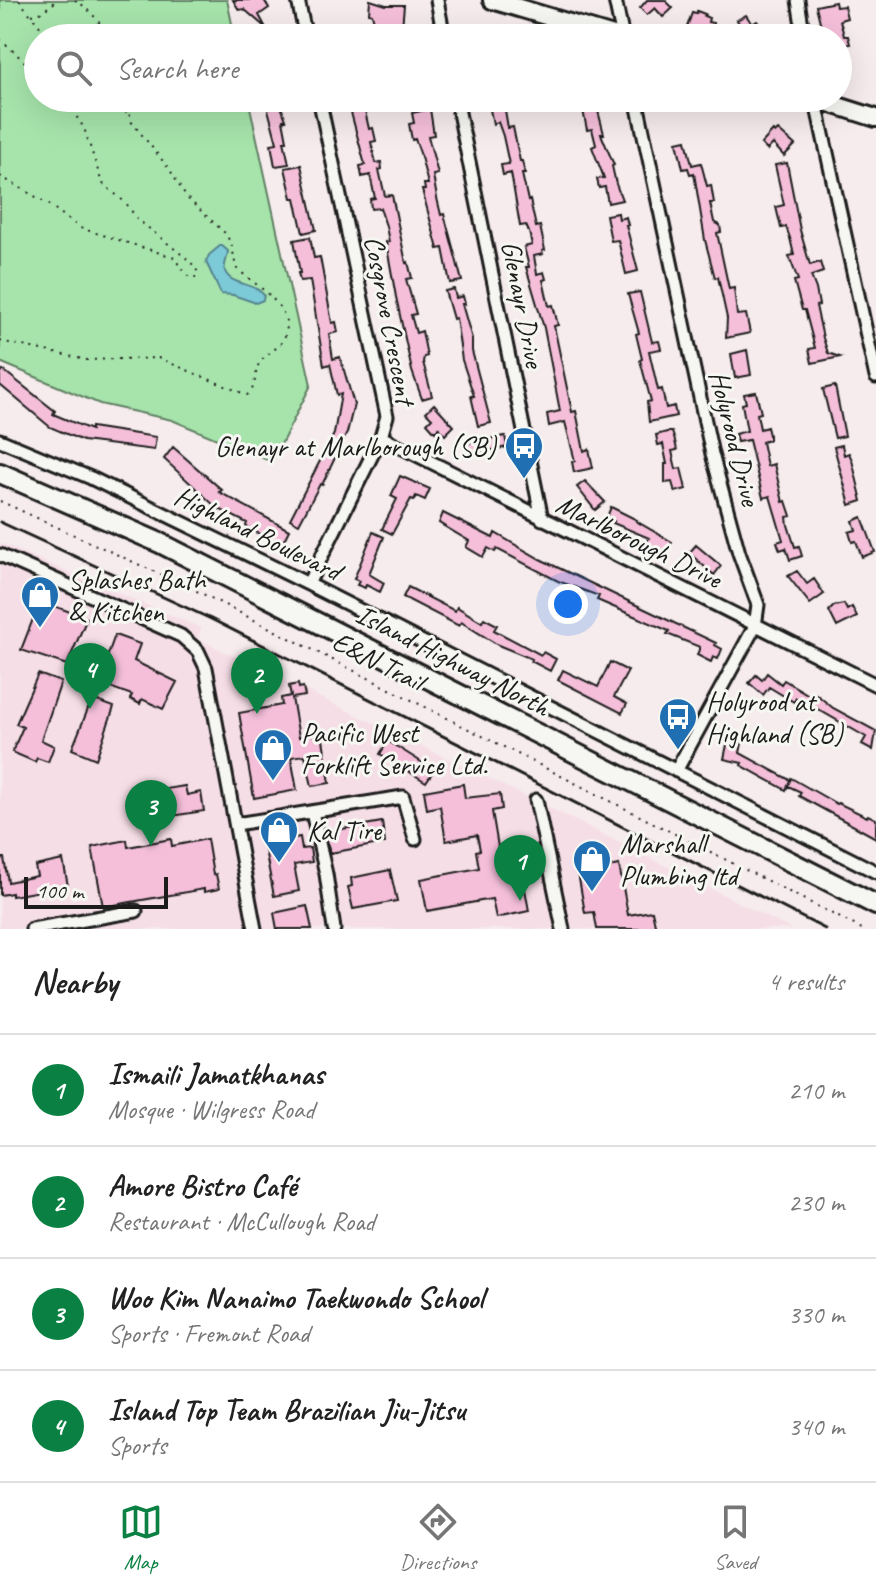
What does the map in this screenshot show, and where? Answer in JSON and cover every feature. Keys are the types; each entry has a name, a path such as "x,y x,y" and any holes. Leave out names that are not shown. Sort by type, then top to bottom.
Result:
{"main road":[{"name":"Island Highway North","path":"0,473 160,543 876,905"}],"street":[{"path":"298,0 303,24"},
{"path":"437,0 441,24"},
{"path":"492,0 573,24"},
{"path":"615,0 619,24"},
{"path":"798,0 802,24"},
{"path":"852,110 876,118"},
{"name":"Cosgrove Crescent","path":"308,584 381,437 387,416 322,112"},
{"name":"Glenayr Drive","path":"459,112 542,519"},
{"name":"Holyrood Drive","path":"639,112 712,454 739,553 758,605 755,626"},
{"path":"817,112 876,377"},
{"name":"Marlborough Drive","path":"381,437 876,685"},
{"name":"Highland Boulevard","path":"0,440 91,478 308,584 876,872"},
{"path":"0,555 181,636 198,651 206,668 255,929"},
{"path":"676,771 755,626"},
{"path":"236,824 403,797 415,839"},
{"path":"536,800 561,929"},
{"path":"312,812 334,929"},
{"path":"32,929 136,911"}],"path":[{"path":"19,0 38,24"},
{"path":"31,15 40,13 58,0"},
{"path":"79,1 101,24"},
{"path":"0,39 24,61"},
{"path":"0,176 48,204 80,228 173,257 189,277 196,277 198,272 190,261 137,219 126,203 102,183 84,128 73,112"},
{"path":"0,341 87,360 158,358 247,395 252,390 260,362 281,343 287,326 280,310 267,292 236,268 226,234 211,217 189,201 164,162 125,112"},
{"path":"129,112 130,120"},
{"name":"E&N Trail","path":"0,501 201,593 862,929"}],"shaded area":[{"path":"0,543 201,628 198,639 544,805 791,929 0,929"}],"green space":[{"path":"0,0 227,0 232,24 24,24 24,112 251,112 311,385 272,462 172,420 100,404 0,362"}],"water":[{"path":"221,245 228,251 225,269 228,276 260,291 264,295 263,300 256,303 221,294 206,262"}],"building":[{"path":"233,0 264,0 269,8 259,15 264,24 244,9 239,10"},
{"path":"370,0 386,5 404,5 402,24 374,24 369,13"},
{"path":"647,0 665,0 673,8 663,17 655,8 647,15 640,8"},
{"path":"835,2 836,7 844,6 847,18 840,20 841,24 820,24 816,6"},
{"path":"697,11 705,14 708,22 713,24 688,24 692,13 696,14"},
{"path":"746,15 752,24 739,24 737,20"},
{"path":"269,112 283,112 289,164 275,166 271,144 277,143"},
{"path":"351,112 365,112 369,129 373,128 376,141 371,142 376,163 381,162 382,169 379,170 385,196 392,195 412,278 406,279 416,314 411,315 416,333 422,331 427,356 423,362 432,396 422,399 412,371 396,297 386,226 380,208 371,209 370,199 375,198 370,175 362,177 360,166 365,165"},
{"path":"430,112 434,135 428,136 438,174 433,175 437,198 462,281 450,283 443,248 438,249 422,190 425,190 424,184 428,184 415,139 412,140 409,124 414,123 412,113"},
{"path":"490,112 505,112 508,128 513,127 525,174 522,174 528,201 536,227 540,226 545,250 543,254 534,256 537,274 544,272 549,306 553,305 558,325 554,326 572,412 576,411 584,451 589,449 593,468 574,472 572,462 575,461 565,422 549,426 547,414 560,411 544,328 526,267 529,267 524,247 532,245 526,225 520,226 511,173 503,175 501,165 509,164 498,122 493,124"},
{"path":"583,112 598,112 604,134 601,134 614,165 622,200 608,203 605,187 599,188 597,179 604,178 592,147 596,145 592,129 587,130"},
{"path":"778,130 795,145 784,156 773,144 767,150 761,144 773,131"},
{"path":"686,140 692,165 701,163 707,186 711,185 714,203 710,203 714,222 720,225 721,232 717,233 729,289 734,288 737,315 746,314 750,333 726,338 727,318 718,277 715,278 705,240 694,173 690,174 688,168 683,169 677,142"},
{"path":"787,163 810,265 820,262 823,272 811,276 816,289 819,305 816,306 823,338 828,353 840,357 812,363 809,349 815,348 794,281 798,280 789,256 794,255 786,227 781,228 776,207 784,205 775,165"},
{"path":"301,165 316,230 303,233 285,168"},
{"path":"618,213 619,219 626,217 638,271 626,274 618,240 611,241 606,215"},
{"path":"310,237 314,258 320,257 332,323 336,322 338,332 329,334 333,359 340,357 354,404 347,433 299,524 290,519 334,434 341,394 337,395 330,364 324,366 310,280 300,281 298,273 294,240"},
{"path":"454,289 456,298 463,296 472,351 491,423 478,426 471,396 474,396 462,360 456,318 453,319 445,291"},
{"path":"640,292 652,342 659,341 661,349 649,351 658,390 662,389 666,408 674,406 676,416 649,422 647,402 651,401 640,360 636,334 639,333 628,294"},
{"path":"747,350 751,375 735,378 731,354"},
{"path":"3,370 55,411 53,414 91,430 91,427 156,437 154,450 83,441 50,427 0,385"},
{"path":"835,386 845,436 835,438 823,389"},
{"path":"756,392 761,413 757,414 760,429 767,427 769,435 769,440 762,442 767,466 774,464 783,502 786,501 791,516 787,517 788,525 795,547 799,546 802,556 790,560 786,548 780,550 777,542 783,540 770,496 763,498 749,440 737,442 735,434 747,431 742,404 746,403 744,394"},
{"path":"434,404 454,426 445,435 439,428 435,432 427,423 432,418 426,412"},
{"path":"672,432 675,441 677,450 672,451 676,469 681,468 686,489 675,492 672,482 665,483 667,464 663,444 658,445 656,435"},
{"path":"505,436 507,447 469,455 467,443"},
{"path":"842,445 844,455 849,453 852,460 862,501 850,505 834,447"},
{"path":"173,447 222,490 219,492 289,530 282,544 253,531 246,526 247,523 217,508 164,459"},
{"path":"400,476 430,489 425,500 416,496 414,500 411,499 392,534 382,529 397,499 391,496"},
{"path":"585,481 605,502 595,510 577,487"},
{"path":"611,507 672,542 667,553 646,543 649,538 613,523 607,517"},
{"path":"443,513 493,538 495,533 540,559 716,643 722,649 718,659 713,657 711,662 697,655 700,647 667,634 669,631 597,600 599,596 558,581 497,549 495,552 488,548 483,557 466,547 469,541 439,523"},
{"path":"862,517 875,552 862,557 849,532 856,530 853,521"},
{"path":"373,532 384,537 369,574 384,583 380,592 366,585 365,588 357,585 359,581 354,579"},
{"path":"696,545 721,566 714,575 689,553"},
{"path":"797,571 807,584 814,579 824,594 810,604 788,576"},
{"path":"408,587 455,611 457,607 482,622 484,618 497,625 494,630 541,655 543,652 556,659 550,671 461,622 459,626 403,597"},
{"path":"40,601 87,618 67,665 21,650"},
{"path":"844,604 847,610 852,607 857,617 837,627 829,611 834,606"},
{"path":"115,635 140,644 134,661 177,682 163,709 142,699 140,704 130,699 132,695 98,683"},
{"path":"610,662 628,671 614,697 627,704 622,713 558,680 563,670 598,687"},
{"path":"767,673 781,684 784,680 814,698 816,694 833,708 876,731 873,750 862,744 866,737 812,706 796,698 794,702 769,687 763,695 749,683 756,675 762,680"},
{"path":"38,674 61,682 41,740 54,746 48,762 37,758 35,762 12,752 23,727 16,724"},
{"path":"298,684 299,688 303,687 305,696 292,698 299,737 322,733 330,783 312,786 305,755 291,757 297,790 254,798 239,713 282,705 281,698 291,696 289,686"},
{"path":"92,699 114,707 96,759 72,749"},
{"path":"729,735 740,737 740,753 790,780 786,790 742,763 724,759"},
{"path":"388,741 434,770 426,782 380,754"},
{"path":"791,778 837,804 876,819 876,838 799,796 801,792 788,786"},
{"path":"463,784 465,798 500,794 502,809 492,811 498,847 514,844 521,890 525,889 529,911 496,918 492,899 427,911 421,879 479,868 477,835 446,841 440,806 427,809 424,791"},
{"path":"185,786 187,795 201,792 204,811 158,818 153,791"},
{"path":"382,822 385,843 330,853 325,832"},
{"path":"300,837 302,849 310,848 312,862 294,865 299,891 274,896 264,844"},
{"path":"171,839 172,846 207,839 213,875 216,874 219,889 103,907 92,847 127,840 128,847"},
{"path":"0,858 4,858 8,882 37,876 35,866 63,860 68,886 12,896 12,893 0,895"},
{"path":"619,865 628,915 652,911 656,929 597,929 594,912 585,913 578,873"},
{"path":"390,870 397,901 353,909 348,887 352,886 351,878"},
{"path":"307,906 312,929 277,929 274,913"}],"railway":[{"path":"0,522 211,619 825,929"}],"place":[{"name":"Glenayr at Marlborough (SB)","path":"524,480"},
{"name":"Splashes Bath & Kitchen","path":"40,629"},
{"name":"Island Top Team Brazilian Jiu-Jitsu","path":"90,709"},
{"name":"Amore Bistro Café","path":"257,714"},
{"name":"Holyrood at Highland (SB)","path":"678,751"},
{"name":"Pacific West Forklift Service Ltd.","path":"273,782"},
{"name":"Woo Kim Nanaimo Taekwondo School","path":"151,846"},
{"name":"Kal Tire","path":"279,864"},
{"name":"Marshall Plumbing ltd","path":"592,893"},
{"name":"Ismaili Jamatkhanas","path":"520,901"}]}
